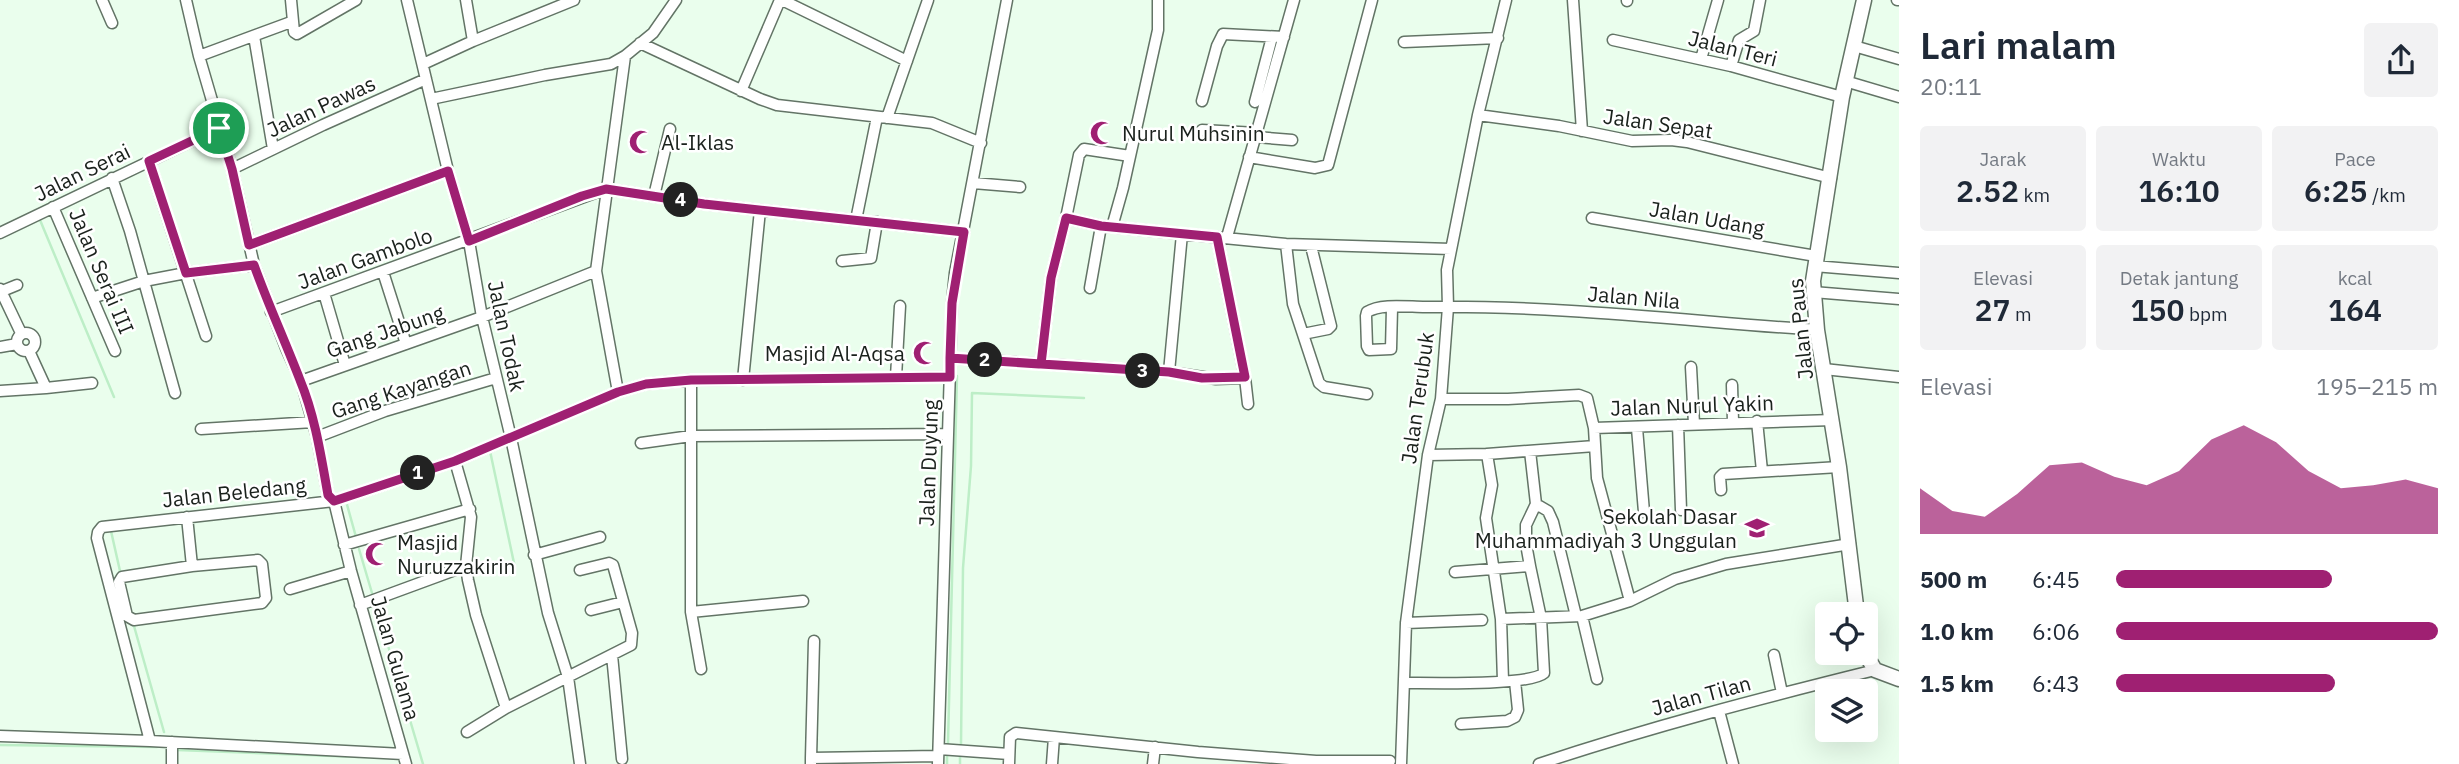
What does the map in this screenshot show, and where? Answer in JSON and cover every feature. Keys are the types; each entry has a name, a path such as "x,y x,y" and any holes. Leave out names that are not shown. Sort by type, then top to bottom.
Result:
{"main road":[{"name":"Jalan Paus","path":"1856,602 1850,544 1813,292 1815,261 1831,178 1842,97 1864,0"},
{"path":"1872,665 1875,670 1899,679"}],"street":[{"path":"102,0 112,23"},
{"name":"Jalan Gulama","path":"186,0 199,56 232,169 254,265 301,382 317,437 328,495 334,501 360,605 405,759"},
{"path":"291,0 295,33 356,0"},
{"name":"Jalan Todak","path":"407,0 448,171 469,241 482,317 511,438 534,555 568,677 580,764"},
{"path":"466,0 473,41"},
{"path":"422,64 550,6 573,0"},
{"path":"431,99 545,75 603,67 625,56 659,26 676,0"},
{"path":"741,91 781,0 907,61"},
{"path":"856,220 882,117 907,61 928,0"},
{"name":"Jalan Duyung","path":"938,756 952,303 1007,0"},
{"path":"1090,288 1106,226 1130,156 1158,30 1158,0"},
{"path":"1255,102 1284,37 1294,0"},
{"path":"1249,158 1315,168 1328,165 1372,0"},
{"name":"Jalan Terubuk","path":"1396,763 1405,683 1406,623 1428,455 1441,399 1448,307 1447,270 1478,116 1506,0"},
{"path":"1573,0 1582,131"},
{"path":"1701,59 1718,0"},
{"path":"1731,66 1741,38 1754,31 1760,0"},
{"path":"199,56 292,22"},
{"path":"1202,101 1217,46 1223,34 1284,37"},
{"path":"254,36 273,149"},
{"path":"1248,404 1222,237 1256,135 1268,75 1272,37"},
{"path":"1404,42 1498,38"},
{"name":"Jalan Teri","path":"1613,40 1731,66 1842,97"},
{"path":"640,43 741,91 785,106 932,123 981,143"},
{"path":"1854,46 1899,59"},
{"path":"618,392 596,271 625,56"},
{"name":"Jalan Pawas","path":"232,169 426,79"},
{"path":"1845,81 1899,97"},
{"name":"Jalan Sepat","path":"1478,116 1632,141 1687,142 1831,178"},
{"name":"Jalan Serai","path":"0,233 219,128"},
{"path":"654,196 670,129"},
{"path":"1202,130 1292,140"},
{"path":"1041,364 1051,278 1079,155 1084,149 1130,156"},
{"path":"149,161 206,336"},
{"path":"249,245 448,171"},
{"path":"112,178 175,393"},
{"path":"973,183 1020,187"},
{"name":"Jalan Gambolo","path":"271,312 606,189 760,211 964,232"},
{"name":"Jalan Serai III","path":"53,207 115,351"},
{"path":"743,380 760,211"},
{"path":"1066,218 1106,226 1286,244 1451,249"},
{"name":"Jalan Udang","path":"1592,218 1815,261 1899,274"},
{"path":"842,261 872,258 877,222"},
{"path":"1169,372 1182,234"},
{"path":"1286,244 1290,287 1319,383 1324,387 1367,394"},
{"path":"1303,334 1331,326 1311,246"},
{"path":"92,298 144,281 254,265"},
{"name":"Gang Jabung","path":"301,382 482,317 596,271"},
{"path":"383,272 406,344"},
{"path":"17,285 0,291 19,339 20,349 29,351"},
{"path":"1813,292 1899,299"},
{"path":"324,293 345,365"},
{"path":"896,377 900,306"},
{"name":"Jalan Nila","path":"1392,308 1526,308 1817,330"},
{"path":"0,347 31,334 35,338 34,347 29,351"},
{"path":"29,351 46,388"},
{"path":"950,358 1169,372 1202,378 1245,377"},
{"path":"1691,368 1694,424"},
{"path":"1824,369 1899,377"},
{"name":"Jalan Beledang","path":"150,741 97,535 99,529 334,501 455,461 618,392 646,384 691,380 950,377"},
{"name":"Gang Kayangan","path":"317,437 385,411 496,378"},
{"path":"691,380 691,611 701,669"},
{"path":"0,391 92,383"},
{"path":"1731,385 1733,422"},
{"path":"1441,399 1584,396 1591,404 1597,478 1630,601"},
{"name":"Jalan Nurul Yakin","path":"1594,428 1832,420"},
{"path":"1757,421 1762,471"},
{"path":"201,429 313,422"},
{"path":"1678,425 1681,510"},
{"path":"1637,428 1644,512"},
{"path":"640,443 691,436 947,434"},
{"path":"1428,455 1487,454 1595,446"},
{"path":"1405,683 1515,681 1537,678 1544,673 1541,618 1526,544 1526,525 1536,504 1530,451"},
{"path":"1487,454 1492,485 1485,510 1501,619 1503,681"},
{"path":"455,461 470,509 471,525 466,566 476,615 506,708"},
{"path":"1721,490 1720,477 1723,474 1839,467"},
{"path":"1536,504 1548,511 1553,522 1597,678"},
{"path":"344,545 470,509"},
{"path":"187,517 192,566"},
{"path":"534,555 600,537"},
{"path":"1501,619 1579,616 1630,601 1675,579 1726,564 1850,544"},
{"path":"260,560 265,602 134,620 128,617 120,578 192,566 260,560"},
{"path":"467,732 506,708 628,647 632,641 612,564 580,570"},
{"path":"360,605 466,566"},
{"path":"1455,572 1530,566"},
{"path":"290,589 351,571"},
{"path":"691,611 803,601"},
{"path":"591,610 623,602"},
{"path":"1406,623 1482,620"},
{"path":"814,640 811,761 938,756 1009,759 1010,737 1014,733 1316,763 1396,763"},
{"path":"611,655 622,760"},
{"path":"1774,655 1782,693"},
{"name":"Jalan Tilan","path":"1539,764 1620,737 1875,670"},
{"path":"1461,724 1507,721 1516,717 1518,710 1515,681"},
{"path":"1719,711 1733,764"},
{"path":"0,736 172,742 405,759"},
{"path":"1052,764 1054,737"},
{"path":"172,742 172,764"},
{"path":"1153,764 1155,747"},
{"path":"1197,764 1198,752"}],"waterway":[{"path":"40,220 114,397"},
{"path":"948,743 957,376"},
{"path":"961,744 963,568 971,466 972,393 1084,398"},
{"path":"490,451 514,563"},
{"path":"346,501 356,537"},
{"path":"111,531 120,571"},
{"path":"359,549 372,593"},
{"path":"376,605 423,764"},
{"path":"134,626 164,732"},
{"path":"0,745 157,747"},
{"path":"177,750 359,757"},
{"path":"947,756 947,764"},
{"path":"960,757 960,764"}],"place":[{"name":"Nurul Muhsinin","path":"1102,133"},
{"name":"Al-Iklas","path":"641,142"},
{"name":"Masjid Al-Aqsa","path":"925,353"},
{"name":"Sekolah Dasar Muhammadiyah 3 Unggulan","path":"1757,528"},
{"name":"Masjid Nuruzzakirin","path":"377,554"}],"route":[{"path":"219,128 149,161 186,273 254,265 301,382 317,437 328,495 334,501 455,461 634,386 691,380 950,377 950,358 1041,364 1051,278 1066,218 1101,226 1217,237 1245,377 1202,378 1169,372 1039,364 950,358 955,273 964,232 760,211 606,189 469,241 448,171 249,245 232,169 219,128"}]}
